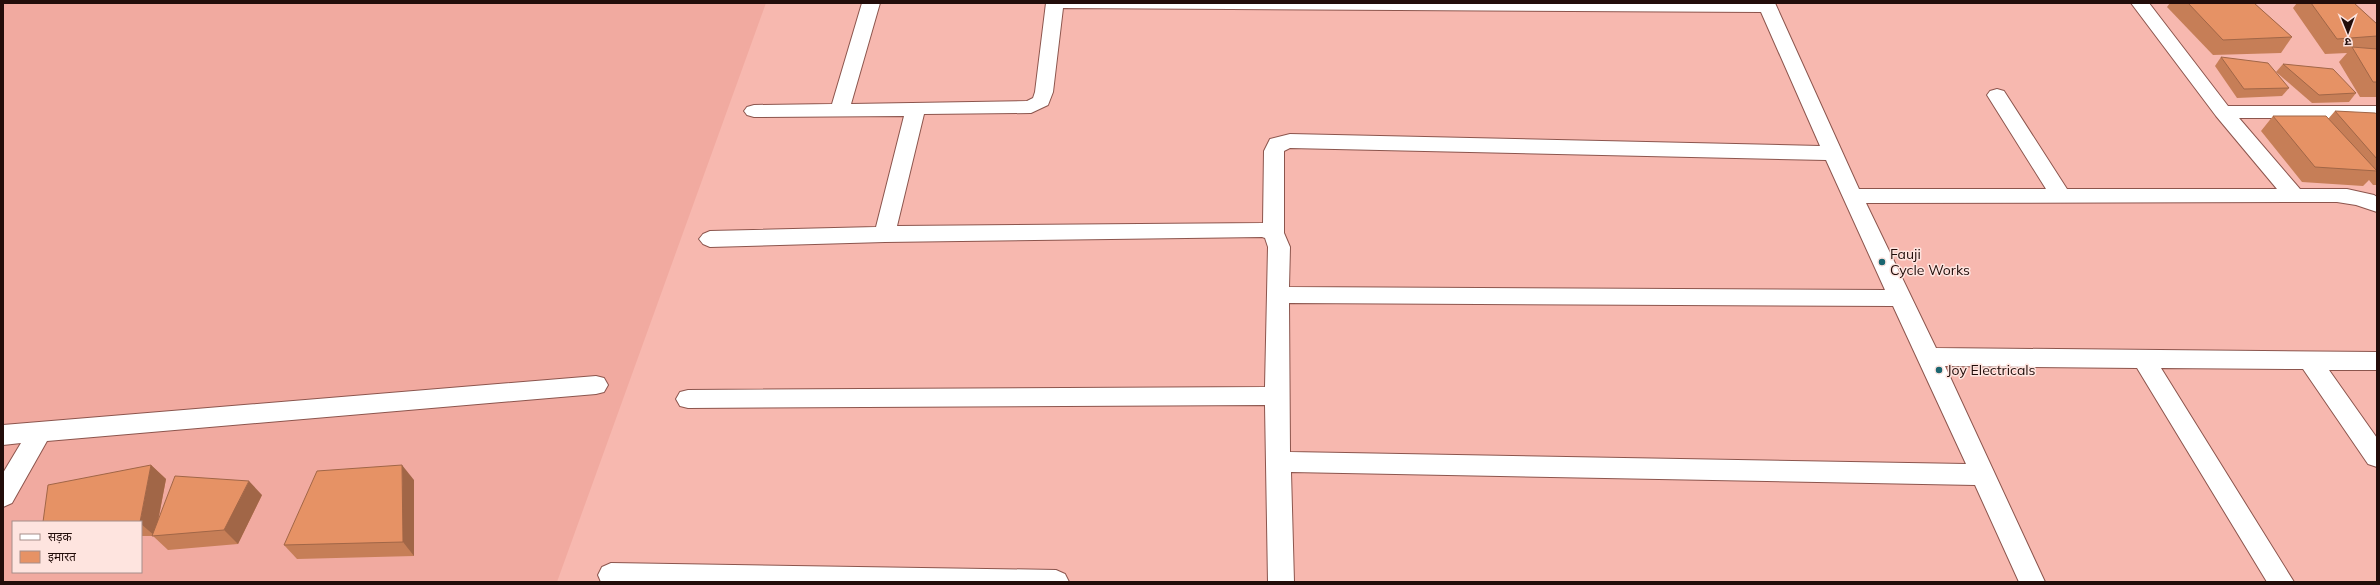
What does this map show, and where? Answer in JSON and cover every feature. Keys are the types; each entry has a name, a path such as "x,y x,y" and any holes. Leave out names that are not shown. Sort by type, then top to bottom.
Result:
{"street":[{"path":"840,110 871,3"},
{"path":"754,111 917,110 925,108 1031,107 1041,101 1044,92 1055,3 1767,5 1853,196 1900,298 1929,356 2032,582"},
{"path":"2140,3 2223,112 2294,196"},
{"path":"1997,96 2062,197"},
{"path":"885,234 914,116 917,110"},
{"path":"2223,112 2377,112"},
{"path":"1281,582 1277,295 1279,247 1273,233 1274,151 1277,144 1290,141 1833,152"},
{"path":"1853,196 2062,197 2294,196 2348,194 2360,197 2377,205"},
{"path":"710,239 885,234 1262,230 1273,233"},
{"path":"1277,295 1900,298"},
{"path":"1929,356 2377,361"},
{"path":"2143,358 2281,582"},
{"path":"2310,361 2377,457"},
{"path":"3,435 596,385"},
{"path":"688,399 1278,396"},
{"path":"3,496 40,432"},
{"path":"1279,462 1983,475"},
{"path":"611,575 1056,582"}],"shaded area":[{"path":"3,3 766,3 557,582 3,582"}],"building":[{"path":"2188,3 2254,3 2292,37 2223,40"},
{"path":"2311,3 2354,3 2377,24 2377,36 2337,39"},
{"path":"2352,47 2377,49 2377,82 2373,82"},
{"path":"2221,57 2268,63 2289,88 2244,89"},
{"path":"2283,64 2333,69 2356,93 2319,95"},
{"path":"2335,111 2377,114 2377,159"},
{"path":"2273,116 2326,116 2377,171 2315,167"},
{"path":"151,465 140,521 43,521 48,485"},
{"path":"402,465 403,542 284,545 317,471"},
{"path":"175,476 249,481 224,530 152,536"}],"place":[{"name":"Fauji Cycle Works","path":"1882,262"},
{"name":"Joy Electricals","path":"1939,370"}]}
